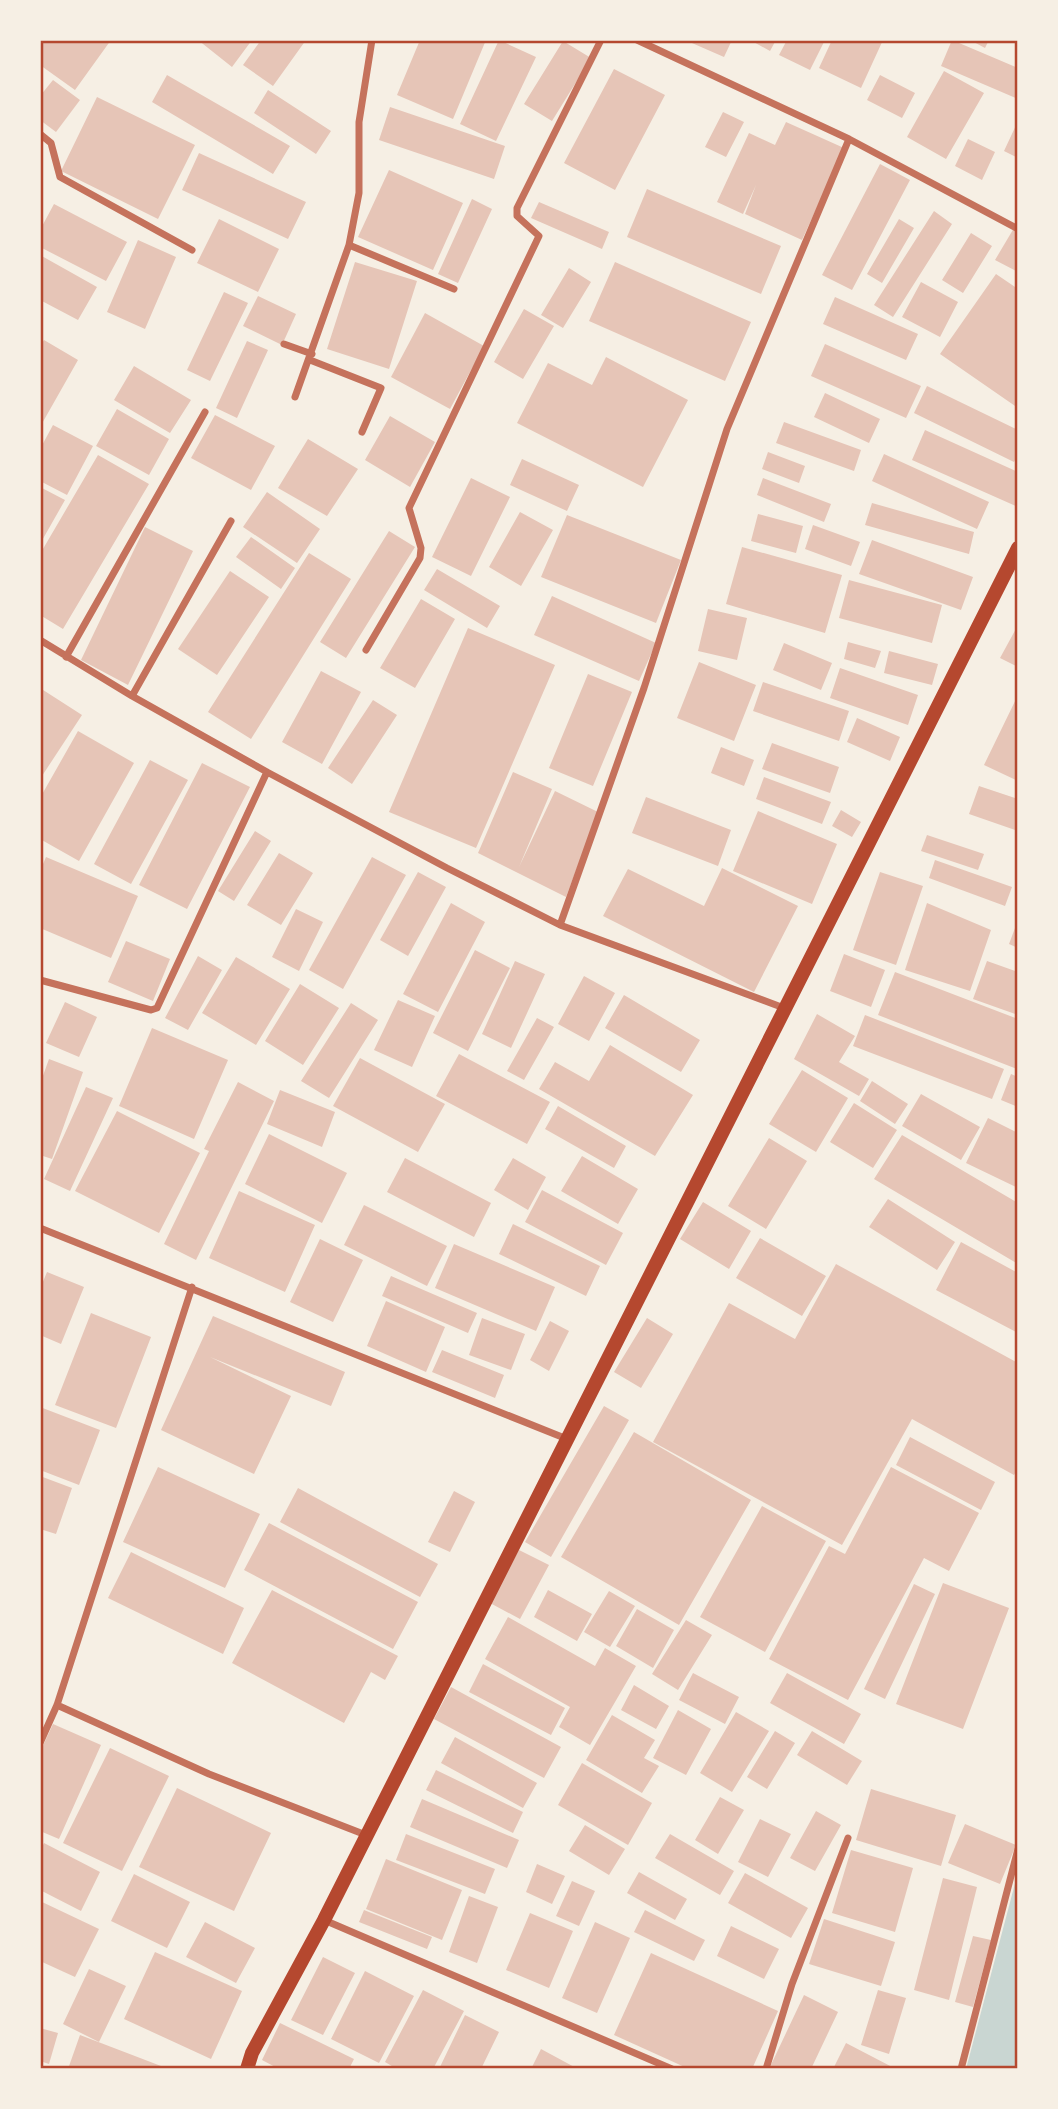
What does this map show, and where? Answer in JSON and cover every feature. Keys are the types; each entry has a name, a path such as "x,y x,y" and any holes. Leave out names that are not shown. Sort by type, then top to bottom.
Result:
{"main road":[{"path":"247,2069 1018,548"}],"street":[{"path":"295,397 348,245 359,193 359,122 372,40"},
{"path":"366,650 420,558 421,548 409,508 539,236 517,216 517,208 601,40"},
{"path":"638,40 849,139 1018,229"},
{"path":"40,134 51,143 60,177 192,250"},
{"path":"560,925 644,688 727,429 849,139"},
{"path":"348,245 454,289"},
{"path":"284,344 380,388 362,432"},
{"path":"66,657 205,412"},
{"path":"132,696 231,520"},
{"path":"40,640 132,696 267,772 447,869 560,925 785,1008"},
{"path":"40,980 138,1007 157,1008 267,772"},
{"path":"40,1228 192,1286 567,1439"},
{"path":"40,1743 57,1705 192,1286"},
{"path":"57,1705 209,1774 366,1835"},
{"path":"766,2069 792,1984 848,1838"},
{"path":"961,2069 1018,1849"},
{"path":"324,1920 672,2069"}],"shaded area":[{"path":"1018,1872 1018,2069 966,2069"}],"building":[{"path":"40,40 111,40 75,90 40,65"},
{"path":"198,40 252,40 232,67"},
{"path":"261,40 306,40 273,86 243,65"},
{"path":"420,40 486,40 453,119 397,95"},
{"path":"499,40 536,57 496,141 460,124"},
{"path":"685,40 732,40 724,57"},
{"path":"750,40 776,40 770,51"},
{"path":"787,40 825,40 810,70 779,55"},
{"path":"832,40 883,40 861,88 819,68"},
{"path":"952,40 1018,68 1018,99 941,66"},
{"path":"970,40 989,40 985,48"},
{"path":"563,41 591,58 552,121 524,104"},
{"path":"614,69 665,95 615,190 564,163"},
{"path":"944,71 984,93 946,159 907,137"},
{"path":"167,75 290,146 273,174 152,102"},
{"path":"880,75 915,93 902,118 867,100"},
{"path":"53,80 80,100 56,132 40,120 40,96"},
{"path":"268,90 331,131 316,154 254,113"},
{"path":"97,97 195,145 158,219 61,171"},
{"path":"390,107 505,146 494,179 379,140"},
{"path":"723,112 744,122 726,157 705,147"},
{"path":"1018,121 1018,158 1004,151"},
{"path":"786,122 844,148 802,240 745,214 756,185 743,214 717,202 749,133 775,145"},
{"path":"968,139 995,152 982,180 955,166"},
{"path":"199,153 306,202 288,239 182,190"},
{"path":"880,164 910,180 852,290 822,275"},
{"path":"389,170 463,203 433,270 358,237"},
{"path":"647,189 781,246 761,294 627,237"},
{"path":"472,199 492,209 458,283 438,274"},
{"path":"539,202 609,232 602,249 531,218"},
{"path":"54,204 127,242 106,281 40,247 40,230"},
{"path":"934,211 952,224 893,317 874,305"},
{"path":"219,219 279,249 258,292 197,263"},
{"path":"899,219 914,228 882,283 867,274"},
{"path":"1014,228 1018,230 1018,272 995,260"},
{"path":"971,233 992,246 963,293 942,280"},
{"path":"138,240 176,257 145,329 107,312"},
{"path":"40,255 97,287 78,320 40,300"},
{"path":"355,262 417,281 389,369 327,349"},
{"path":"615,262 751,322 725,381 589,321"},
{"path":"569,268 591,282 563,328 541,315"},
{"path":"996,274 1018,289 1018,408 940,354"},
{"path":"921,282 958,302 940,337 902,317"},
{"path":"224,292 248,303 210,381 187,370"},
{"path":"258,296 296,314 282,345 243,326"},
{"path":"835,297 918,334 906,360 823,324"},
{"path":"524,309 554,326 523,379 494,362"},
{"path":"425,313 484,346 450,409 391,377"},
{"path":"44,340 78,360 40,427 40,347"},
{"path":"247,341 268,350 237,418 216,408"},
{"path":"825,344 921,386 906,418 811,376"},
{"path":"606,357 688,400 643,487 517,423 548,363 592,385"},
{"path":"134,366 191,400 170,433 114,400"},
{"path":"927,386 1018,430 1018,454 1014,462 914,413"},
{"path":"825,393 880,419 869,443 814,417"},
{"path":"117,409 169,439 149,475 96,446"},
{"path":"215,415 275,446 251,490 191,458"},
{"path":"390,416 435,442 410,487 365,460"},
{"path":"784,422 861,450 854,471 776,443"},
{"path":"53,425 93,446 67,495 40,481 40,449"},
{"path":"925,430 1018,472 1018,507 912,460"},
{"path":"308,439 358,469 327,516 278,488"},
{"path":"768,452 805,466 799,483 762,469"},
{"path":"884,454 989,502 977,529 872,481"},
{"path":"98,455 149,484 63,629 40,615 40,554"},
{"path":"522,459 579,485 567,511 510,485"},
{"path":"471,478 510,497 471,576 432,557"},
{"path":"763,478 831,504 824,522 757,495"},
{"path":"40,487 65,500 40,544"},
{"path":"267,492 320,529 297,563 243,527"},
{"path":"872,503 974,532 969,554 865,525"},
{"path":"520,512 553,530 521,586 489,567"},
{"path":"758,514 803,526 796,553 751,541"},
{"path":"567,515 681,560 656,623 541,577"},
{"path":"813,525 860,542 851,566 805,549"},
{"path":"145,527 193,551 128,685 81,660"},
{"path":"389,531 415,547 346,658 320,642"},
{"path":"251,537 295,568 281,589 236,557"},
{"path":"872,540 973,577 961,610 859,574"},
{"path":"742,547 842,575 825,633 726,604"},
{"path":"309,553 351,579 251,739 208,712"},
{"path":"437,569 500,606 487,628 424,590"},
{"path":"230,571 269,597 217,675 178,649"},
{"path":"849,580 942,605 932,643 839,618"},
{"path":"552,596 656,643 639,681 534,635"},
{"path":"421,599 455,619 415,688 380,668"},
{"path":"708,609 747,618 737,660 698,651"},
{"path":"1018,625 1018,667 1000,658"},
{"path":"468,628 555,665 476,848 389,812"},
{"path":"848,642 881,651 875,668 844,659"},
{"path":"784,643 832,663 821,690 773,670"},
{"path":"889,651 938,664 932,685 884,673"},
{"path":"699,662 756,685 734,741 677,718"},
{"path":"840,668 918,695 908,725 830,698"},
{"path":"321,671 361,692 322,764 282,742"},
{"path":"588,674 632,692 593,786 549,768"},
{"path":"763,682 849,711 839,741 753,711"},
{"path":"40,688 82,715 40,779"},
{"path":"1018,695 1018,781 984,765"},
{"path":"373,700 397,715 352,784 328,768"},
{"path":"857,718 900,737 890,761 847,742"},
{"path":"78,731 134,763 79,861 40,839 40,798"},
{"path":"772,743 839,767 830,793 762,769"},
{"path":"721,747 754,760 744,786 711,773"},
{"path":"150,760 188,780 131,884 94,864"},
{"path":"202,763 250,787 187,909 139,885"},
{"path":"513,772 552,789 519,867 555,791 598,812 566,897 478,853"},
{"path":"764,777 831,802 822,824 756,799"},
{"path":"979,786 1018,799 1018,831 969,814"},
{"path":"646,797 731,830 718,866 632,833"},
{"path":"841,810 861,822 852,837 832,826"},
{"path":"758,811 837,844 812,904 733,871"},
{"path":"255,831 271,841 234,901 218,891"},
{"path":"927,835 984,854 978,870 921,851"},
{"path":"279,853 313,873 281,925 247,905"},
{"path":"46,857 138,896 111,958 40,928 40,871"},
{"path":"372,857 406,875 343,989 309,970"},
{"path":"935,860 1012,887 1005,906 929,878"},
{"path":"722,868 798,906 754,992 603,916 628,869 704,906"},
{"path":"418,872 446,887 408,956 380,940"},
{"path":"880,872 923,886 896,965 853,950"},
{"path":"451,903 485,922 438,1012 403,994"},
{"path":"927,903 991,930 970,991 905,970"},
{"path":"296,909 323,922 299,971 272,957"},
{"path":"1018,920 1018,948 1009,944"},
{"path":"126,941 170,959 153,1001 108,982"},
{"path":"475,950 510,968 468,1051 433,1033"},
{"path":"844,954 885,970 871,1007 830,991"},
{"path":"198,956 222,970 188,1030 165,1018"},
{"path":"236,957 290,989 256,1045 202,1013"},
{"path":"515,961 545,974 511,1048 482,1034"},
{"path":"987,961 1018,972 1018,1015 973,999"},
{"path":"895,972 1018,1019 1017,1069 878,1015"},
{"path":"584,976 615,993 589,1041 558,1024"},
{"path":"300,984 339,1008 303,1065 265,1041"},
{"path":"624,995 700,1040 681,1072 605,1028"},
{"path":"398,1000 435,1016 412,1067 374,1050"},
{"path":"65,1002 97,1017 79,1057 46,1043"},
{"path":"351,1003 378,1020 329,1098 301,1081"},
{"path":"817,1014 855,1036 839,1062 869,1079 859,1096 794,1059"},
{"path":"865,1015 1004,1069 992,1099 853,1046"},
{"path":"537,1018 554,1027 524,1080 507,1071"},
{"path":"152,1028 228,1060 194,1139 119,1106"},
{"path":"610,1045 693,1095 655,1156 539,1089 555,1062 589,1081"},
{"path":"459,1054 550,1102 527,1144 436,1096"},
{"path":"360,1058 445,1104 418,1152 333,1106"},
{"path":"49,1059 83,1072 52,1159 40,1155 40,1084"},
{"path":"802,1070 848,1098 816,1152 769,1124"},
{"path":"1011,1074 1018,1077 1018,1107 1001,1100"},
{"path":"872,1081 908,1104 895,1124 860,1101"},
{"path":"238,1082 274,1101 196,1260 164,1244 209,1151 204,1149"},
{"path":"86,1087 113,1098 70,1191 44,1179"},
{"path":"280,1090 335,1112 322,1147 267,1124"},
{"path":"921,1094 980,1127 961,1160 902,1126"},
{"path":"854,1103 897,1130 873,1168 830,1142"},
{"path":"558,1106 626,1146 614,1168 545,1129"},
{"path":"117,1111 200,1153 159,1233 75,1191"},
{"path":"988,1118 1018,1133 1018,1188 966,1163"},
{"path":"269,1134 347,1173 322,1223 245,1184"},
{"path":"902,1135 1018,1203 1018,1264 874,1179"},
{"path":"769,1138 807,1161 766,1229 728,1206"},
{"path":"582,1156 638,1189 618,1224 561,1191"},
{"path":"405,1158 491,1203 474,1237 387,1192"},
{"path":"513,1158 546,1177 528,1210 494,1190"},
{"path":"542,1190 623,1233 606,1265 525,1222"},
{"path":"239,1191 315,1225 285,1292 209,1258"},
{"path":"888,1199 955,1242 937,1270 869,1227"},
{"path":"703,1202 751,1231 729,1269 680,1239"},
{"path":"364,1205 447,1246 427,1286 344,1245"},
{"path":"513,1224 600,1266 586,1296 499,1254"},
{"path":"760,1238 826,1276 802,1316 736,1278"},
{"path":"320,1239 363,1260 333,1322 290,1302"},
{"path":"961,1242 1018,1273 1018,1333 936,1290"},
{"path":"454,1244 555,1287 536,1331 435,1288"},
{"path":"836,1264 1018,1363 1018,1468 1014,1475 912,1419 842,1545 653,1442 729,1303 795,1339"},
{"path":"47,1272 84,1287 61,1344 40,1335 40,1289"},
{"path":"391,1276 477,1313 468,1333 382,1296"},
{"path":"386,1301 445,1327 426,1372 367,1346"},
{"path":"91,1313 151,1337 116,1428 55,1405"},
{"path":"213,1316 345,1372 331,1406 210,1357 291,1396 254,1474 161,1430"},
{"path":"482,1318 525,1334 511,1370 469,1355"},
{"path":"647,1318 673,1334 641,1388 614,1372"},
{"path":"550,1321 569,1331 549,1371 530,1360"},
{"path":"442,1350 504,1375 495,1398 432,1372"},
{"path":"604,1406 629,1420 551,1557 525,1542"},
{"path":"40,1407 100,1430 79,1485 40,1470"},
{"path":"634,1432 751,1500 679,1625 561,1557"},
{"path":"910,1437 995,1482 981,1510 896,1465"},
{"path":"158,1467 260,1514 225,1588 123,1542"},
{"path":"891,1467 979,1513 949,1571 924,1558 848,1700 769,1659 829,1546 845,1554"},
{"path":"40,1476 72,1488 56,1534 40,1529"},
{"path":"298,1488 438,1564 420,1597 280,1522"},
{"path":"454,1491 475,1502 450,1552 428,1542"},
{"path":"762,1506 826,1541 765,1652 700,1617"},
{"path":"269,1523 418,1602 393,1649 244,1570"},
{"path":"519,1550 549,1565 520,1619 490,1603"},
{"path":"131,1552 244,1608 223,1654 108,1598"},
{"path":"943,1583 1009,1608 963,1729 896,1704"},
{"path":"914,1584 935,1594 885,1699 864,1689"},
{"path":"272,1590 398,1656 385,1680 371,1672 344,1723 232,1663"},
{"path":"548,1590 592,1614 577,1641 534,1617"},
{"path":"609,1591 635,1606 610,1647 584,1632"},
{"path":"637,1609 674,1630 653,1668 616,1646"},
{"path":"508,1617 595,1666 605,1648 636,1666 590,1745 559,1727 570,1707 485,1659"},
{"path":"686,1620 712,1635 678,1690 652,1674"},
{"path":"483,1664 565,1708 551,1735 469,1692"},
{"path":"693,1673 739,1697 725,1724 679,1700"},
{"path":"787,1673 861,1714 844,1744 770,1703"},
{"path":"634,1685 669,1706 656,1729 621,1710"},
{"path":"451,1687 561,1747 544,1778 434,1719"},
{"path":"678,1710 711,1729 686,1775 653,1758"},
{"path":"736,1712 769,1731 732,1792 700,1773"},
{"path":"612,1715 655,1740 644,1758 659,1766 642,1793 586,1760"},
{"path":"53,1724 101,1745 59,1839 40,1831 40,1752"},
{"path":"775,1731 795,1743 767,1789 747,1777"},
{"path":"812,1731 862,1761 847,1785 797,1755"},
{"path":"455,1737 537,1783 523,1808 441,1763"},
{"path":"110,1748 169,1776 122,1871 63,1843"},
{"path":"582,1763 652,1803 628,1845 558,1805"},
{"path":"436,1770 523,1812 513,1833 426,1790"},
{"path":"177,1788 271,1833 234,1911 139,1867"},
{"path":"871,1789 956,1815 941,1866 856,1840"},
{"path":"720,1797 744,1810 718,1854 695,1840"},
{"path":"422,1799 519,1840 507,1868 410,1827"},
{"path":"816,1811 841,1825 815,1871 790,1858"},
{"path":"760,1819 791,1834 768,1877 738,1862"},
{"path":"965,1824 1016,1845 1000,1884 948,1863"},
{"path":"585,1825 625,1849 609,1875 569,1851"},
{"path":"406,1834 495,1869 485,1894 396,1860"},
{"path":"670,1834 734,1871 720,1895 655,1858"},
{"path":"44,1843 100,1872 81,1911 40,1890 40,1851"},
{"path":"851,1850 913,1868 895,1932 832,1913"},
{"path":"386,1859 462,1890 442,1940 366,1909"},
{"path":"537,1864 565,1876 552,1904 526,1892"},
{"path":"639,1872 687,1899 675,1920 627,1893"},
{"path":"745,1873 808,1908 791,1938 728,1903"},
{"path":"134,1874 190,1902 167,1948 111,1921"},
{"path":"943,1878 977,1887 949,2000 914,1990"},
{"path":"572,1881 595,1891 579,1926 556,1916"},
{"path":"469,1896 498,1907 477,1963 449,1952"},
{"path":"40,1901 99,1929 75,1977 40,1961"},
{"path":"364,1910 432,1937 427,1949 359,1922"},
{"path":"645,1910 705,1940 694,1961 634,1932"},
{"path":"530,1913 573,1931 549,1988 506,1970"},
{"path":"824,1919 895,1942 881,1986 809,1964"},
{"path":"205,1922 255,1948 236,1983 186,1957"},
{"path":"595,1922 630,1938 597,2013 562,1998"},
{"path":"731,1926 779,1949 764,1979 717,1956"},
{"path":"973,1936 991,1940 973,2007 955,2002"},
{"path":"155,1952 242,1991 211,2059 124,2019"},
{"path":"651,1953 778,2011 752,2069 689,2069 614,2035"},
{"path":"323,1957 355,1973 323,2035 291,2020"},
{"path":"89,1969 126,1986 99,2042 63,2024"},
{"path":"365,1971 414,1996 379,2063 331,2039"},
{"path":"423,1990 464,2011 433,2069 397,2069 385,2062"},
{"path":"878,1990 906,1998 889,2054 861,2045"},
{"path":"804,1995 838,2012 811,2069 769,2069"},
{"path":"465,2015 499,2032 481,2069 439,2069"},
{"path":"280,2023 354,2059 349,2069 279,2069 262,2060"},
{"path":"40,2028 58,2033 49,2064 40,2061"},
{"path":"80,2035 161,2066 160,2069 68,2069"},
{"path":"846,2043 896,2069 833,2069"},
{"path":"541,2049 578,2069 531,2069"}]}
